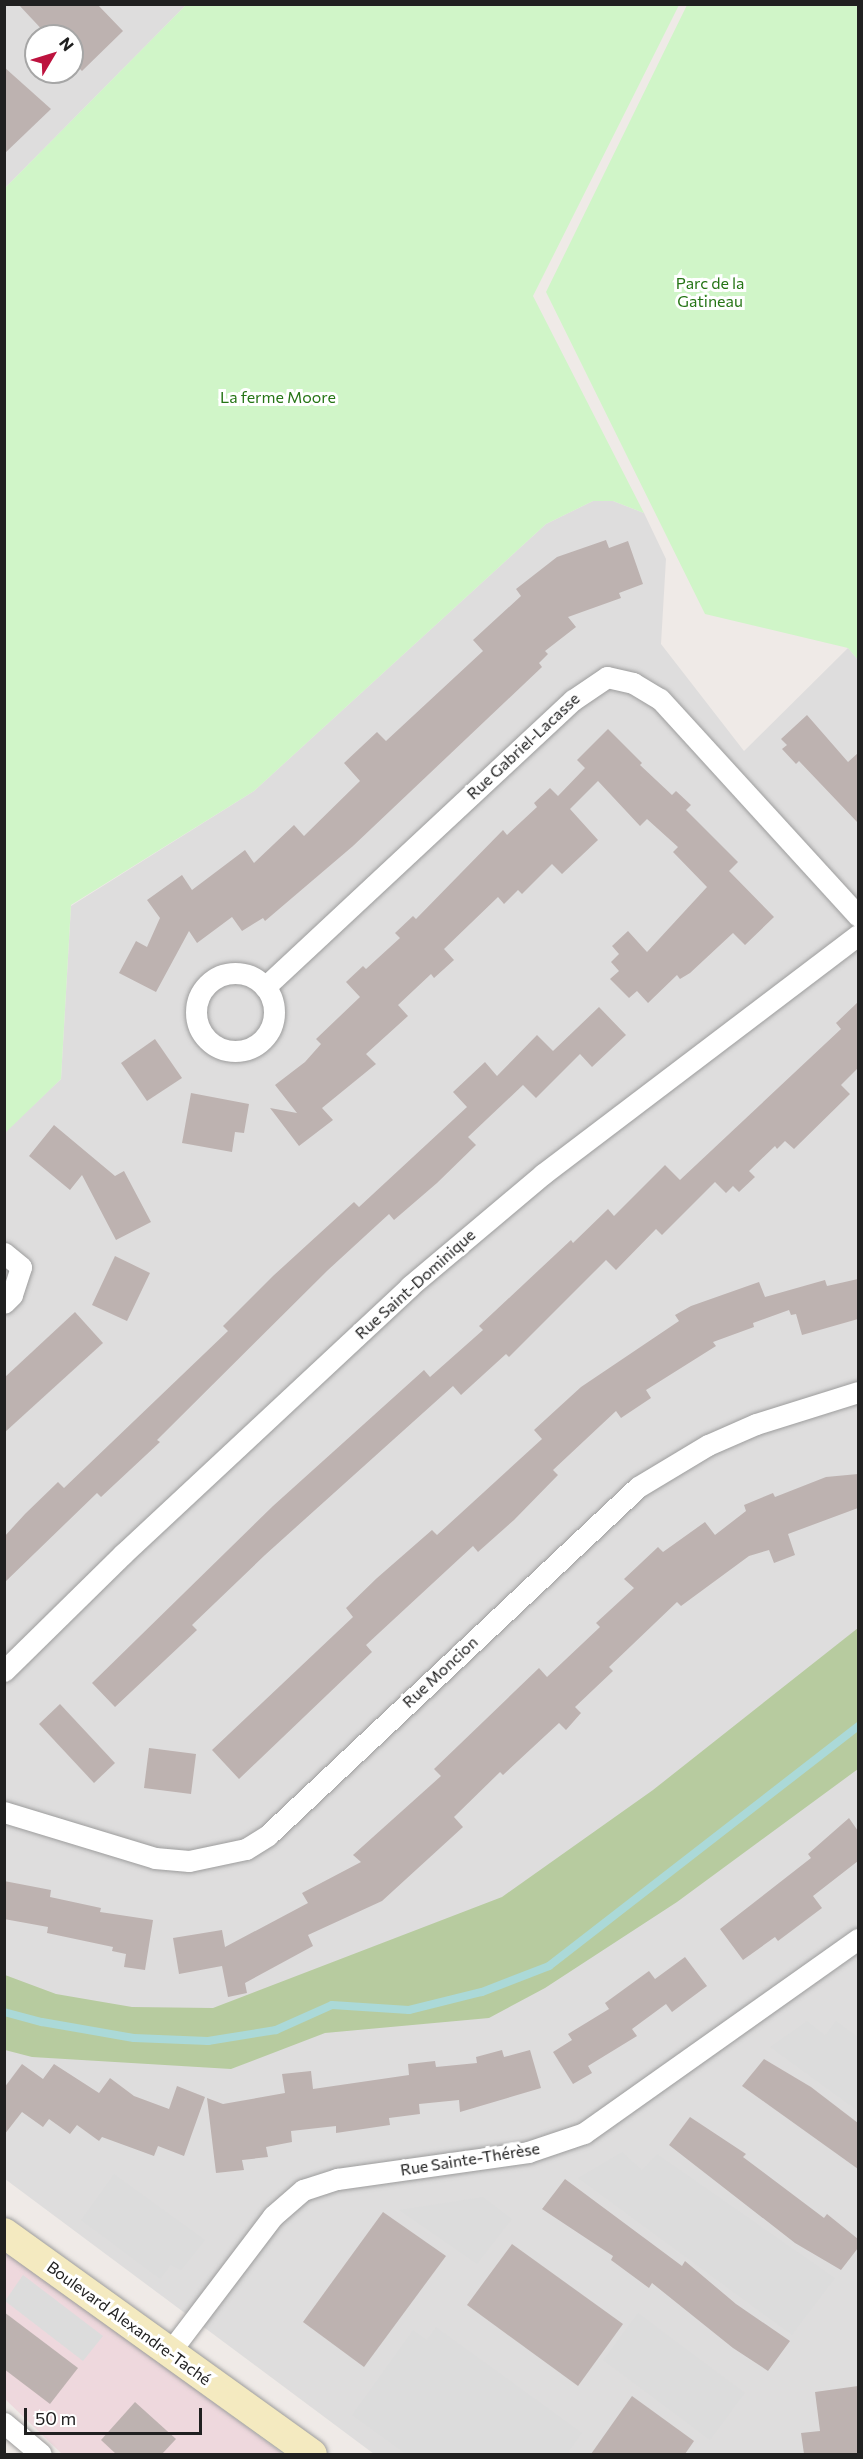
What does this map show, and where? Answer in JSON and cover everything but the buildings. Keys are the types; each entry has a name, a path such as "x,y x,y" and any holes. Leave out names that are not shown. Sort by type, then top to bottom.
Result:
{"main road":[{"name":"Boulevard Alexandre-Taché","path":"4,2233 312,2454"}],"street":[{"name":"Rue Gabriel-Lacasse","path":"265,987 582,692 607,677 633,683 660,699 858,916"},
{"name":"Rue Saint-Dominique","path":"4,1671 123,1554 451,1251 543,1174 858,935"},
{"path":"4,1253 21,1267 12,1295 4,1303"},
{"name":"Rue Moncion","path":"4,1812 155,1858 189,1860 246,1849 268,1834 638,1487 708,1445 756,1424 858,1392"},
{"name":"Rue Sainte-Thérèse","path":"169,2353 273,2216 303,2190 338,2179 528,2152 584,2133 858,1939"},
{"path":"4,2423 41,2454"}],"shaded area":[{"path":"5,5 186,5 5,188"},
{"path":"593,501 613,501 644,513 666,559 661,644 744,751 848,648 858,660 858,2454 374,2454 5,2179 4,1133 61,1079 71,906 254,791 546,524"},
{"path":"807,2021 825,2035 836,2021 858,2037 858,2111 770,2047"},
{"path":"622,2152 642,2170 657,2154 835,2278 792,2335 578,2178"},
{"path":"114,2174 205,2240 181,2270 171,2265 160,2279 81,2220"},
{"path":"483,2197 512,2219 477,2264 399,2210"},
{"path":"4,2248 283,2454 62,2454 5,2399"},
{"path":"23,2275 103,2336 83,2361 5,2301"},
{"path":"638,2313 745,2393 710,2440 603,2360"},
{"path":"436,2327 582,2433 567,2454 406,2454 352,2415 413,2330 427,2340"}],"green space":[{"name":"La ferme Moore","path":"186,5 679,5 533,296 644,513 613,501 593,501 546,524 254,791 71,905 61,1079 5,1133 5,188"},
{"name":"Parc de la Gatineau","path":"687,5 858,5 858,660 848,648 705,614 546,292"},
{"path":"858,1628 858,1769 677,1902 545,1988 489,2018 325,2033 231,2069 32,2057 5,2050 5,1975 56,1994 132,2007 213,2008 502,1897 653,1790"}],"waterway":[{"path":"4,2012 42,2022 134,2038 208,2041 276,2030 332,2005 409,2010 482,1992 549,1966 858,1726"}]}
